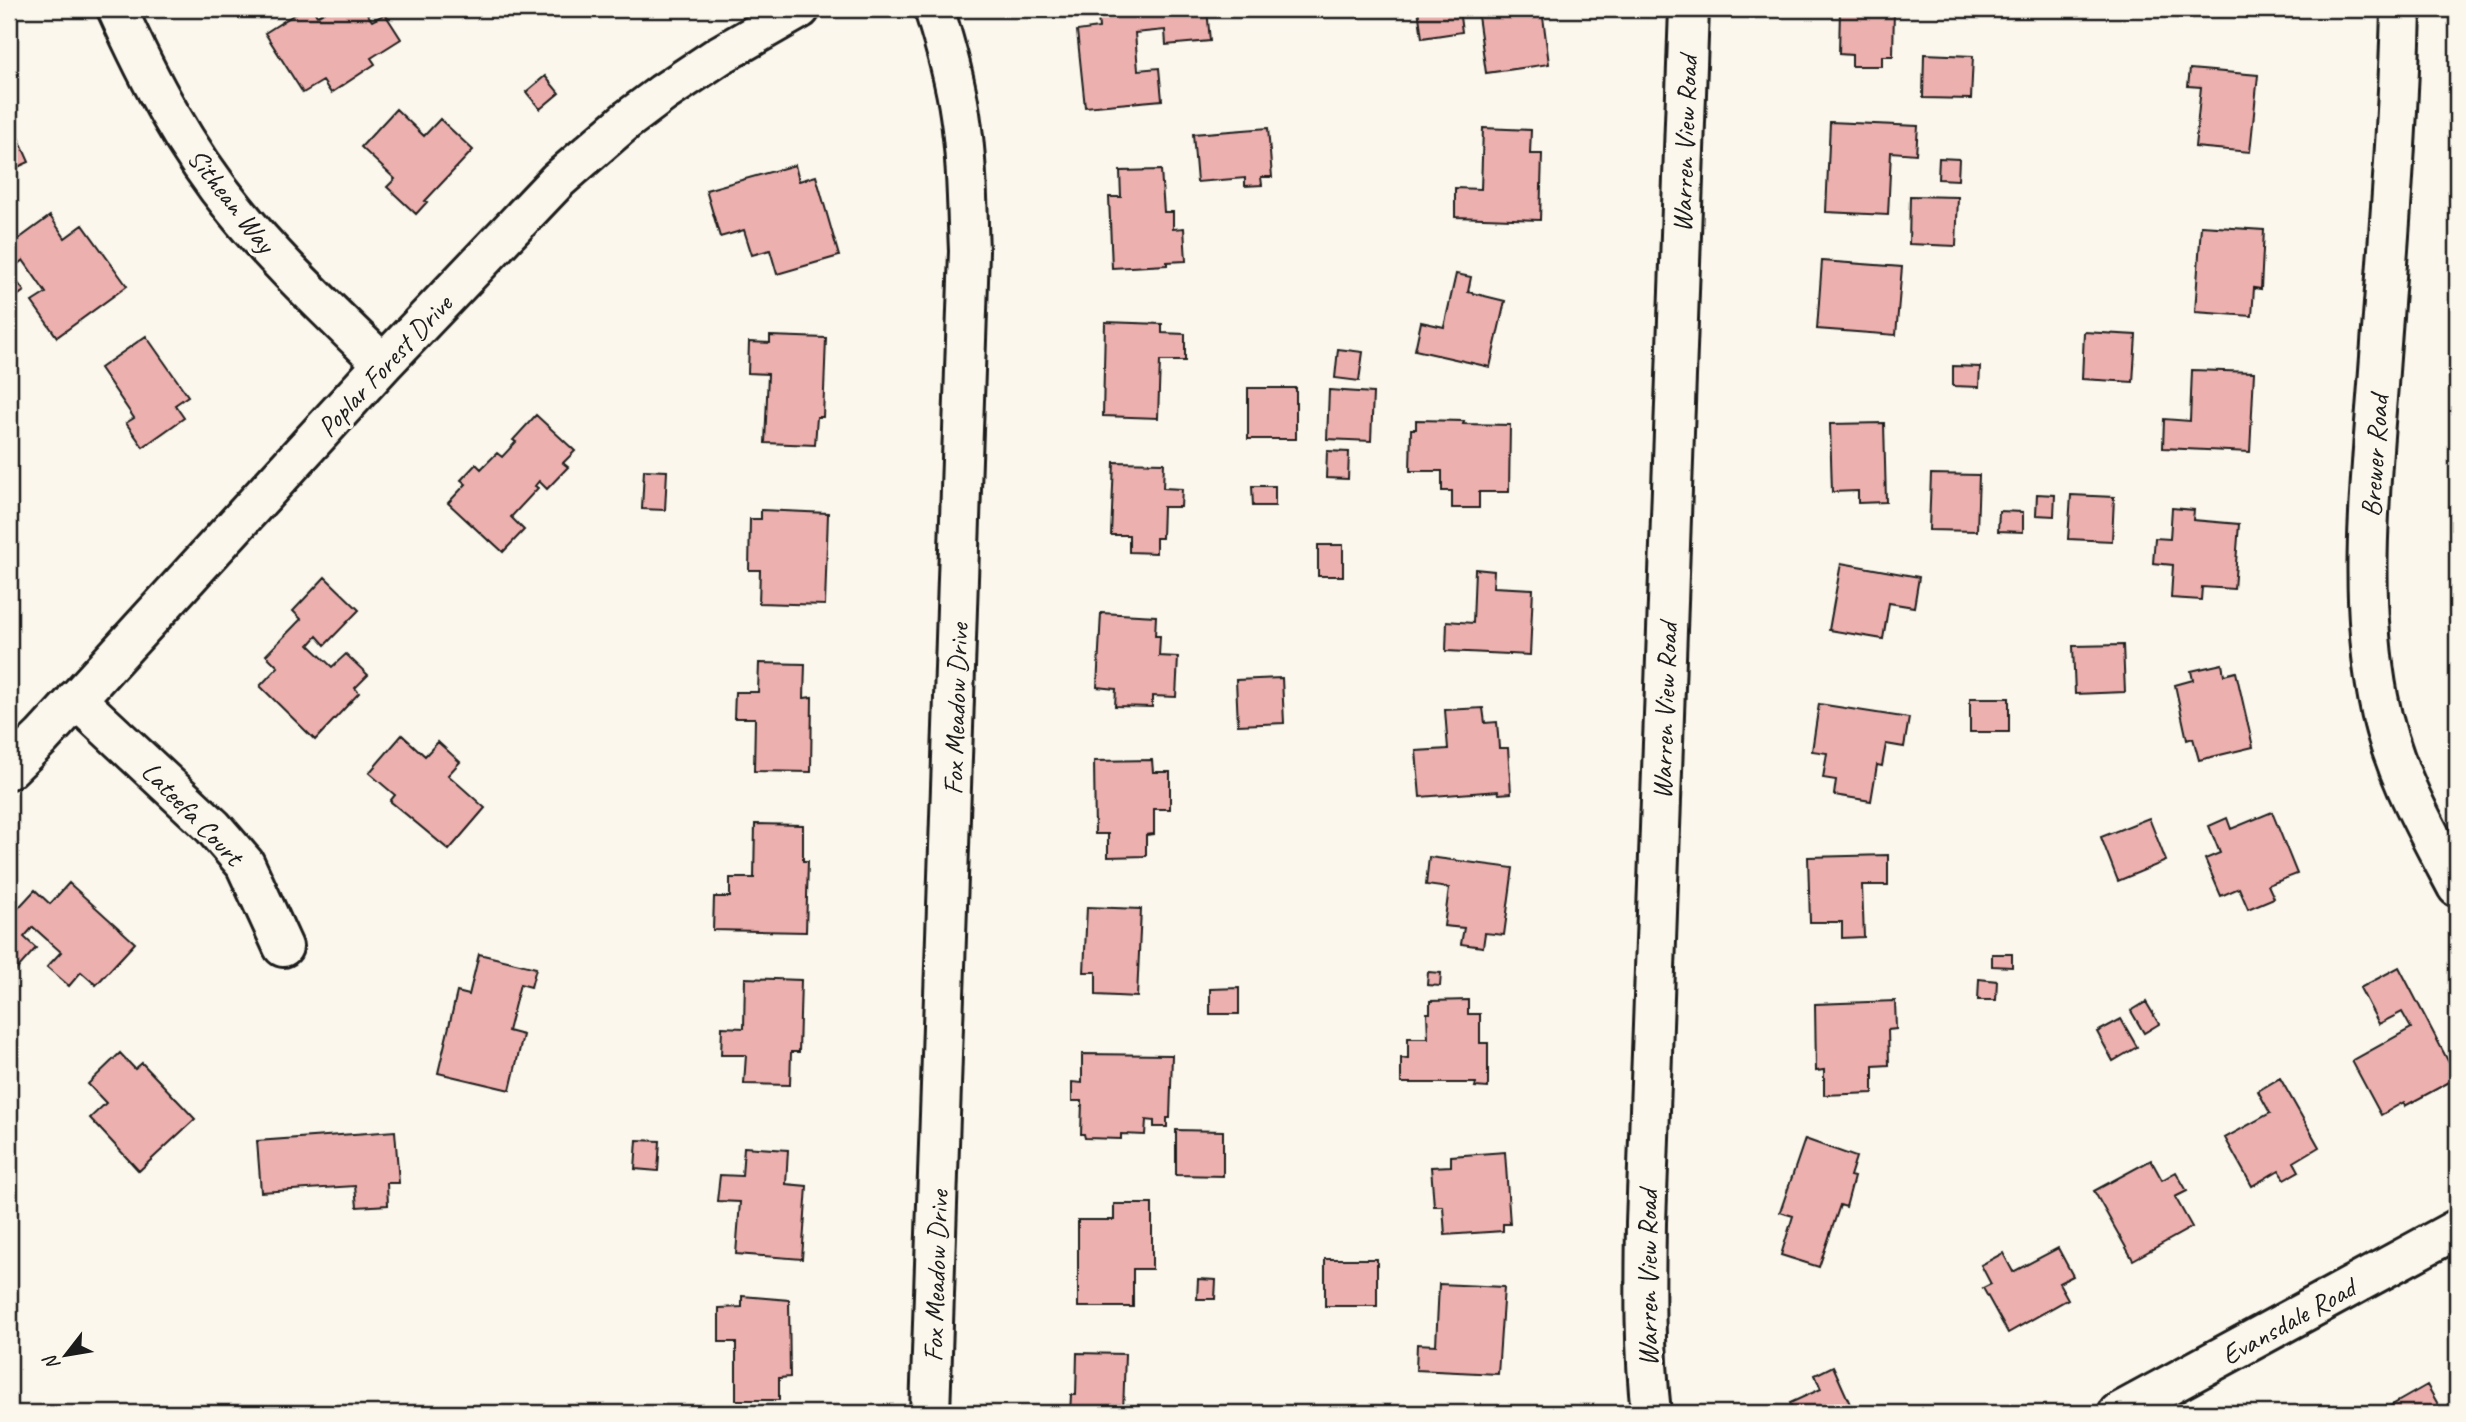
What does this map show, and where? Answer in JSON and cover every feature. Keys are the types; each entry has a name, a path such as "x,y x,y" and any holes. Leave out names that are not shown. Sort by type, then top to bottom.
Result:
{"street":[{"name":"Sithean Way","path":"117,9 146,74 190,148 234,210 280,262 383,364"},
{"name":"Poplar Forest Drive","path":"9,769 42,737 383,364 558,180 627,120 720,55 800,9"},
{"name":"Fox Meadow Drive","path":"930,1413 969,262 961,116 950,60 934,9"},
{"name":"Warren View Road","path":"1651,1413 1646,1366 1645,1235 1689,9"},
{"name":"Brewer Road","path":"2401,9 2399,106 2370,492 2370,633 2378,698 2392,748 2420,819 2457,887"},
{"name":"Lateefa Court","path":"76,699 213,827 245,864 283,947"},
{"name":"Evansdale Road","path":"2118,1413 2457,1229"}],"building":[{"path":"303,9 313,9 317,16 329,9 364,9 372,21 385,14 401,39 371,58 375,64 331,93 323,81 303,93 265,33"},
{"path":"1160,9 1207,9 1210,41 1166,45 1165,30 1135,33 1138,70 1159,68 1162,100 1085,107 1077,31 1099,28 1098,16"},
{"path":"1418,9 1459,9 1462,32 1422,38"},
{"path":"1477,9 1542,9 1549,64 1486,73"},
{"path":"1840,9 1894,9 1893,56 1882,56 1882,66 1852,66 1852,55 1839,54"},
{"path":"2217,9 2259,9 2259,10 2218,16"},
{"path":"1924,54 1973,56 1971,99 1923,98"},
{"path":"2190,69 2258,75 2250,152 2195,147 2201,87 2188,86"},
{"path":"545,76 559,93 540,109 526,92"},
{"path":"396,109 424,136 440,119 473,150 416,214 387,187 395,179 361,147"},
{"path":"9,117 29,162 9,171"},
{"path":"1830,122 1918,126 1916,154 1891,152 1888,215 1826,212"},
{"path":"1268,128 1272,177 1261,177 1262,185 1245,186 1245,178 1197,182 1193,134"},
{"path":"1483,128 1531,130 1530,154 1542,154 1540,220 1455,217 1455,188 1481,189"},
{"path":"1939,158 1959,159 1958,180 1938,179"},
{"path":"795,165 799,181 816,176 839,256 777,274 770,250 752,255 744,230 720,237 706,190"},
{"path":"1161,170 1164,212 1173,212 1173,229 1184,228 1186,261 1167,262 1167,265 1112,268 1109,197 1121,197 1120,171"},
{"path":"1910,196 1958,197 1956,246 1909,244"},
{"path":"50,216 65,238 83,225 127,286 57,337 32,302 46,293 23,260 9,271 9,246"},
{"path":"2201,226 2264,230 2261,289 2254,288 2252,316 2195,312"},
{"path":"1822,261 1902,267 1896,335 1817,329"},
{"path":"9,271 24,291 9,302"},
{"path":"1456,274 1471,277 1468,292 1505,301 1490,367 1415,350 1421,322 1444,327"},
{"path":"1105,322 1162,324 1162,333 1185,334 1185,361 1160,361 1158,418 1103,416"},
{"path":"2084,332 2136,335 2133,382 2082,379"},
{"path":"146,336 188,396 175,405 184,418 143,447 126,423 134,418 100,368"},
{"path":"770,336 826,338 823,417 817,417 815,445 765,443 768,374 748,373 749,342 770,343"},
{"path":"1338,349 1363,352 1359,381 1335,378"},
{"path":"1953,366 1980,367 1979,387 1953,386"},
{"path":"2192,370 2254,372 2250,452 2163,448 2164,419 2190,421"},
{"path":"1248,388 1296,388 1296,439 1248,439"},
{"path":"1329,390 1373,393 1371,441 1327,439"},
{"path":"536,415 575,451 563,463 568,467 547,489 539,481 535,486 538,488 511,517 524,530 503,552 448,503 466,484 461,480 476,464 481,469 497,453 502,457 516,442 513,440"},
{"path":"1416,420 1510,425 1509,492 1479,492 1479,508 1452,508 1452,491 1442,491 1442,471 1410,471 1411,429 1416,429"},
{"path":"1884,423 1886,502 1858,503 1858,491 1832,492 1830,424"},
{"path":"1327,451 1349,452 1348,479 1326,478"},
{"path":"1114,462 1164,463 1163,488 1182,489 1181,507 1163,507 1162,538 1156,538 1156,553 1129,552 1129,535 1111,535"},
{"path":"644,470 667,471 665,510 642,509"},
{"path":"1931,474 1979,475 1977,531 1929,530"},
{"path":"1252,486 1275,486 1275,506 1253,506"},
{"path":"2037,494 2055,495 2054,516 2036,515"},
{"path":"2071,495 2114,497 2112,541 2068,539"},
{"path":"2172,508 2194,510 2193,520 2239,524 2234,589 2202,587 2201,600 2171,598 2173,565 2153,563 2155,538 2170,539"},
{"path":"761,510 828,513 825,605 759,603 760,570 749,570 750,519 761,519"},
{"path":"1999,511 2023,512 2023,532 1998,531"},
{"path":"1318,545 1343,545 1343,576 1318,576"},
{"path":"1841,563 1919,577 1914,607 1889,603 1883,639 1829,630"},
{"path":"1475,569 1494,571 1493,587 1533,589 1530,655 1446,651 1447,621 1473,623"},
{"path":"325,577 359,610 325,645 317,636 309,645 332,667 346,654 368,675 355,688 359,693 315,740 260,686 278,667 266,655 301,619 293,611"},
{"path":"1101,613 1156,616 1155,636 1160,636 1159,656 1178,657 1176,697 1152,696 1152,707 1115,706 1116,689 1097,687"},
{"path":"2123,645 2125,692 2075,694 2073,646"},
{"path":"759,663 805,664 804,698 812,697 811,772 754,771 755,718 734,718 735,692 758,692"},
{"path":"2222,664 2224,675 2236,672 2253,747 2199,760 2193,738 2187,740 2175,685 2193,680 2191,671"},
{"path":"1282,678 1284,723 1238,725 1236,680"},
{"path":"1970,698 2009,698 2009,732 1970,732"},
{"path":"1819,704 1909,718 1904,747 1886,744 1882,766 1877,765 1871,801 1834,795 1836,780 1823,778 1827,753 1812,751"},
{"path":"1483,708 1485,723 1497,722 1499,748 1508,748 1511,793 1499,794 1498,791 1420,797 1416,751 1448,749 1445,710"},
{"path":"402,735 425,756 438,742 460,762 448,775 485,808 449,850 390,801 395,795 369,773"},
{"path":"1152,760 1153,772 1170,772 1170,809 1154,809 1154,834 1146,835 1146,856 1108,857 1108,834 1095,834 1094,761"},
{"path":"2272,812 2297,874 2268,885 2274,898 2248,909 2239,888 2221,896 2205,859 2220,853 2209,826 2227,818 2231,829"},
{"path":"2149,818 2166,861 2118,881 2101,837"},
{"path":"755,824 803,825 803,861 808,861 806,932 713,930 714,897 730,897 730,878 754,878"},
{"path":"1888,855 1888,885 1862,885 1864,937 1842,938 1842,922 1810,922 1808,857"},
{"path":"1429,857 1513,868 1504,935 1485,933 1483,947 1461,944 1464,928 1444,926 1449,888 1426,885"},
{"path":"69,883 135,943 96,985 81,972 69,986 47,967 61,952 33,927 24,937 36,948 9,978 9,918 35,890 50,904"},
{"path":"1087,907 1141,909 1137,997 1096,995 1096,972 1084,972"},
{"path":"479,954 536,968 531,987 520,984 508,1031 523,1035 510,1090 438,1073 457,992 469,995"},
{"path":"1992,954 2012,954 2012,967 1992,966"},
{"path":"2399,967 2457,1078 2405,1106 2404,1102 2381,1115 2352,1061 2411,1028 2402,1012 2379,1024 2360,988"},
{"path":"1428,972 1441,973 1440,986 1427,985"},
{"path":"745,978 801,980 799,1052 791,1052 790,1085 744,1084 746,1055 721,1055 722,1027 744,1028"},
{"path":"1979,979 1997,981 1996,1000 1978,1000"},
{"path":"1239,988 1239,1014 1210,1014 1210,989"},
{"path":"1468,1000 1468,1014 1480,1014 1480,1043 1488,1043 1488,1088 1475,1087 1476,1083 1401,1083 1401,1058 1408,1059 1408,1038 1428,1038 1427,1013 1430,1013 1430,1001"},
{"path":"1895,1001 1896,1029 1888,1030 1889,1065 1873,1066 1873,1093 1824,1095 1824,1070 1816,1071 1815,1004"},
{"path":"2146,1002 2159,1024 2144,1033 2131,1011"},
{"path":"2121,1019 2137,1047 2113,1061 2097,1032"},
{"path":"120,1053 135,1069 142,1063 195,1119 139,1171 90,1118 106,1103 88,1084"},
{"path":"1082,1054 1172,1055 1170,1118 1167,1118 1167,1127 1154,1127 1154,1121 1146,1120 1145,1135 1121,1134 1121,1139 1085,1138 1084,1134 1081,1134 1082,1101 1072,1101 1072,1082 1082,1083"},
{"path":"2280,1078 2319,1147 2294,1162 2299,1171 2285,1179 2279,1170 2252,1186 2225,1138 2270,1113 2258,1091"},
{"path":"1176,1130 1223,1131 1223,1176 1176,1175"},
{"path":"395,1131 399,1183 387,1183 388,1205 357,1207 355,1186 261,1192 257,1141"},
{"path":"1805,1139 1856,1157 1850,1176 1854,1177 1846,1207 1840,1205 1819,1267 1781,1255 1793,1216 1780,1212"},
{"path":"637,1140 660,1141 658,1171 635,1169"},
{"path":"744,1147 788,1150 786,1184 807,1186 802,1259 736,1254 740,1202 717,1201 720,1175 742,1176"},
{"path":"1505,1152 1510,1224 1503,1224 1503,1231 1445,1235 1443,1206 1434,1206 1431,1167 1451,1166 1451,1156"},
{"path":"2151,1160 2162,1180 2176,1172 2187,1191 2175,1197 2192,1227 2133,1260 2094,1191"},
{"path":"1114,1204 1152,1204 1152,1269 1133,1269 1133,1307 1078,1307 1078,1220 1114,1220"},
{"path":"2058,1248 2073,1276 2059,1283 2068,1299 2008,1333 1983,1288 1991,1284 1981,1265 2003,1253 2013,1272"},
{"path":"1325,1259 1377,1259 1377,1306 1325,1306"},
{"path":"1198,1279 1216,1280 1215,1299 1197,1299"},
{"path":"1439,1284 1504,1287 1498,1374 1416,1370 1417,1344 1436,1345"},
{"path":"742,1296 789,1300 790,1377 779,1378 779,1400 736,1400 736,1342 719,1342 719,1308 742,1307"},
{"path":"1077,1353 1125,1354 1123,1413 1070,1413 1071,1395 1076,1395"},
{"path":"1833,1366 1854,1413 1795,1413 1790,1403 1821,1389 1815,1375"},
{"path":"2427,1385 2443,1413 2378,1413"}]}
